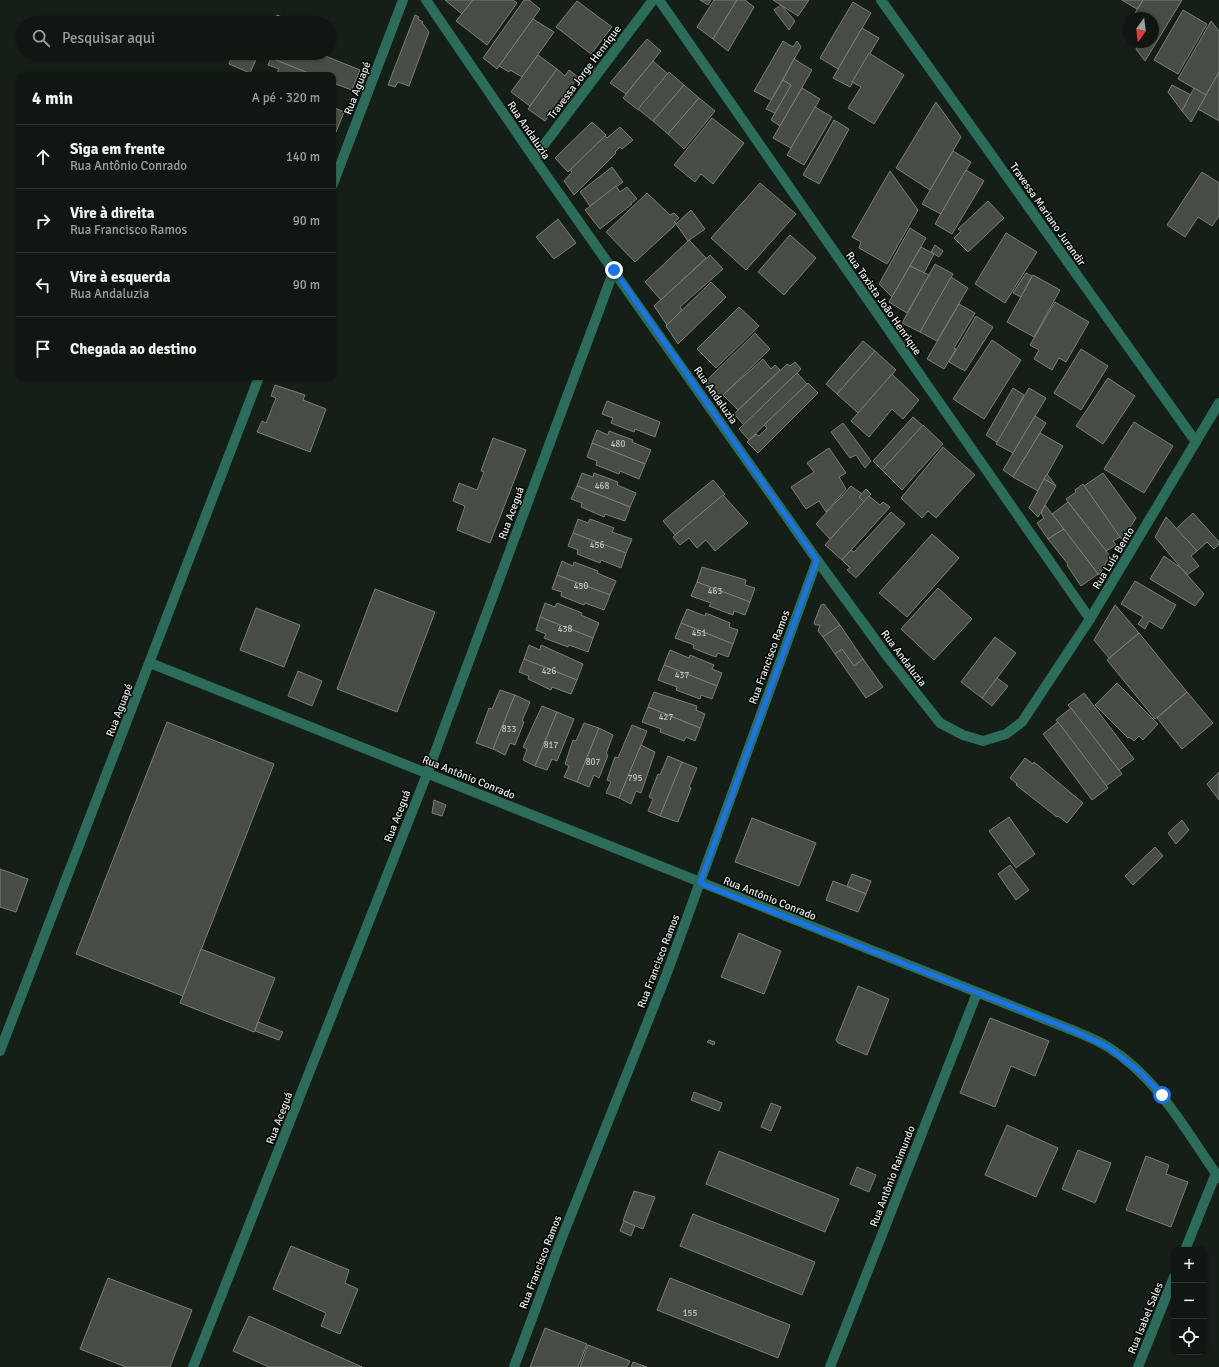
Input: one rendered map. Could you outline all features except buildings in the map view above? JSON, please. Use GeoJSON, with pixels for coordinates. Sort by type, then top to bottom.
{"type":"FeatureCollection","features":[{"type":"Feature","properties":{"kind":"street","name":"Rua Aguapé"},"geometry":{"type":"LineString","coordinates":[[336,176],[403,0]]}},
{"type":"Feature","properties":{"kind":"street","name":"Rua Andaluzia"},"geometry":{"type":"LineString","coordinates":[[426,0],[534,158],[817,560],[887,656],[940,723],[963,736],[983,741],[1006,734],[1022,722]]}},
{"type":"Feature","properties":{"kind":"street","name":"Travessa Jorge Henrique"},"geometry":{"type":"LineString","coordinates":[[534,158],[653,0]]}},
{"type":"Feature","properties":{"kind":"street","name":"Rua Taxista João Henrique"},"geometry":{"type":"LineString","coordinates":[[659,0],[1090,619]]}},
{"type":"Feature","properties":{"kind":"street","name":"Travessa Mariano Jurandir"},"geometry":{"type":"LineString","coordinates":[[881,0],[1196,442]]}},
{"type":"Feature","properties":{"kind":"street","name":"Rua Aceguá"},"geometry":{"type":"LineString","coordinates":[[193,1367],[427,774],[614,270]]}},
{"type":"Feature","properties":{"kind":"street","name":"Rua Aguapé"},"geometry":{"type":"LineString","coordinates":[[0,1051],[258,380]]}},
{"type":"Feature","properties":{"kind":"street","name":"Rua Luís Bento"},"geometry":{"type":"LineString","coordinates":[[1022,722],[1090,619],[1219,403]]}},
{"type":"Feature","properties":{"kind":"street","name":"Rua Francisco Ramos"},"geometry":{"type":"LineString","coordinates":[[514,1367],[700,883],[817,560]]}},
{"type":"Feature","properties":{"kind":"street","name":"Rua Antônio Conrado"},"geometry":{"type":"LineString","coordinates":[[150,664],[1072,1030],[1108,1047],[1140,1072],[1162,1095],[1217,1175]]}},
{"type":"Feature","properties":{"kind":"street","name":"Rua Antônio Raimundo"},"geometry":{"type":"LineString","coordinates":[[830,1367],[977,993]]}},
{"type":"Feature","properties":{"kind":"street"},"geometry":{"type":"LineString","coordinates":[[1186,1247],[1217,1175]]}},
{"type":"Feature","properties":{"kind":"street","name":"Rua Isabel Sales"},"geometry":{"type":"LineString","coordinates":[[1138,1367],[1172,1283]]}},
{"type":"Feature","properties":{"kind":"route"},"geometry":{"type":"LineString","coordinates":[[614,270],[817,560],[700,883],[1072,1030],[1108,1047],[1140,1072],[1162,1095]]}}]}
